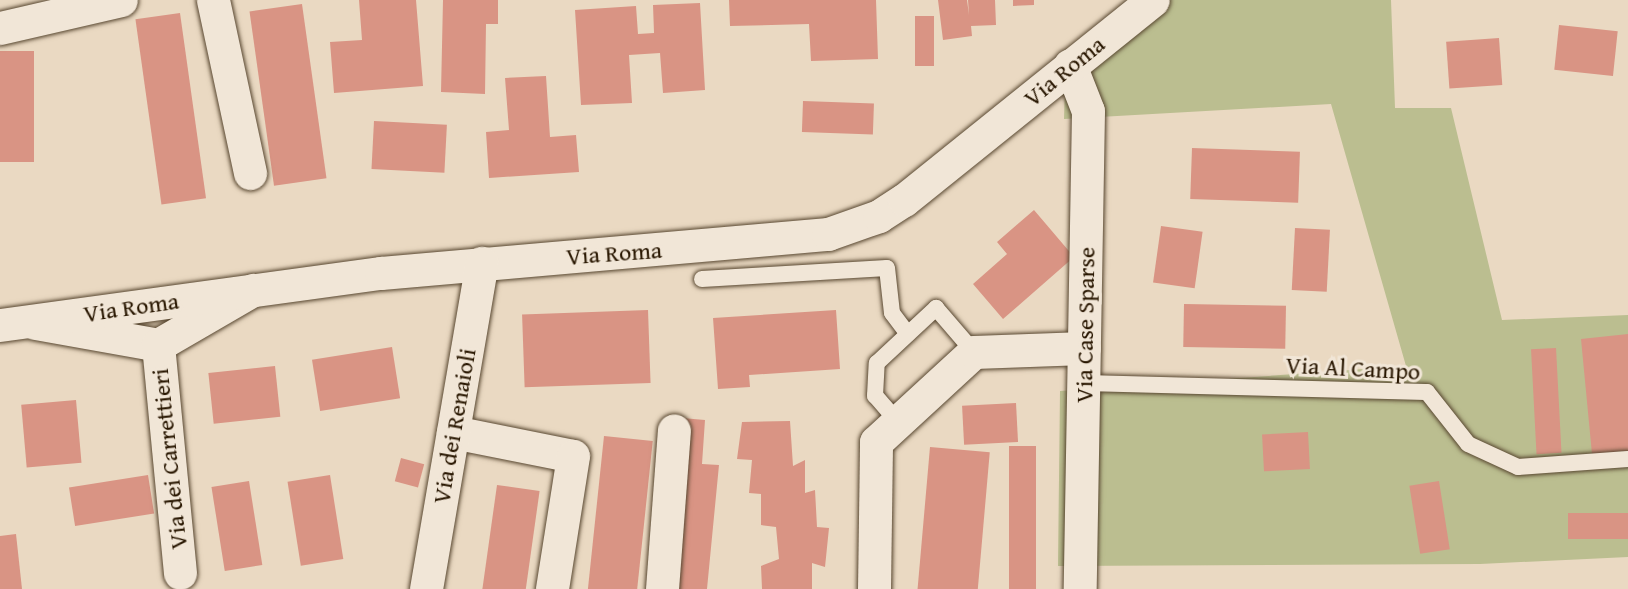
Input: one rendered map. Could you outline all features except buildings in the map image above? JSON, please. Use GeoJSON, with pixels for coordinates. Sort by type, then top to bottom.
{"type":"FeatureCollection","features":[{"type":"Feature","properties":{"kind":"street"},"geometry":{"type":"LineString","coordinates":[[0,28],[121,0]]}},
{"type":"Feature","properties":{"kind":"street"},"geometry":{"type":"LineString","coordinates":[[213,0],[250,173]]}},
{"type":"Feature","properties":{"kind":"street","name":"Via Roma"},"geometry":{"type":"LineString","coordinates":[[12,323],[253,290],[482,263],[794,239],[857,225],[904,200],[1153,0]]}},
{"type":"Feature","properties":{"kind":"street","name":"Via Case Sparse"},"geometry":{"type":"LineString","coordinates":[[1070,65],[1088,111],[1080,589]]}},
{"type":"Feature","properties":{"kind":"street","name":"Via dei Renaioli"},"geometry":{"type":"LineString","coordinates":[[426,589],[482,263]]}},
{"type":"Feature","properties":{"kind":"street","name":"Via dei Carrettieri"},"geometry":{"type":"LineString","coordinates":[[12,323],[158,345],[253,290]]}},
{"type":"Feature","properties":{"kind":"street","name":"Via dei Carrettieri"},"geometry":{"type":"LineString","coordinates":[[158,345],[180,573]]}},
{"type":"Feature","properties":{"kind":"street"},"geometry":{"type":"LineString","coordinates":[[874,589],[876,442],[974,352],[1084,348]]}},
{"type":"Feature","properties":{"kind":"street"},"geometry":{"type":"LineString","coordinates":[[662,589],[674,430]]}},
{"type":"Feature","properties":{"kind":"street"},"geometry":{"type":"LineString","coordinates":[[453,432],[573,456],[552,589]]}},
{"type":"Feature","properties":{"kind":"lane"},"geometry":{"type":"LineString","coordinates":[[702,279],[887,268],[892,313],[908,334]]}},
{"type":"Feature","properties":{"kind":"lane"},"geometry":{"type":"LineString","coordinates":[[898,422],[875,396],[877,363],[936,308],[974,352]]}},
{"type":"Feature","properties":{"kind":"lane","name":"Via Al Campo"},"geometry":{"type":"LineString","coordinates":[[1084,383],[1427,392],[1468,444],[1518,467],[1628,459]]}},
{"type":"Feature","properties":{"kind":"green space"},"geometry":{"type":"Polygon","coordinates":[[[1143,0],[1391,0],[1395,108],[1451,108],[1502,320],[1628,315],[1628,557],[1480,564],[1058,566],[1060,391],[1406,366],[1331,104],[1064,119],[1066,54],[1143,0]]]}}]}
